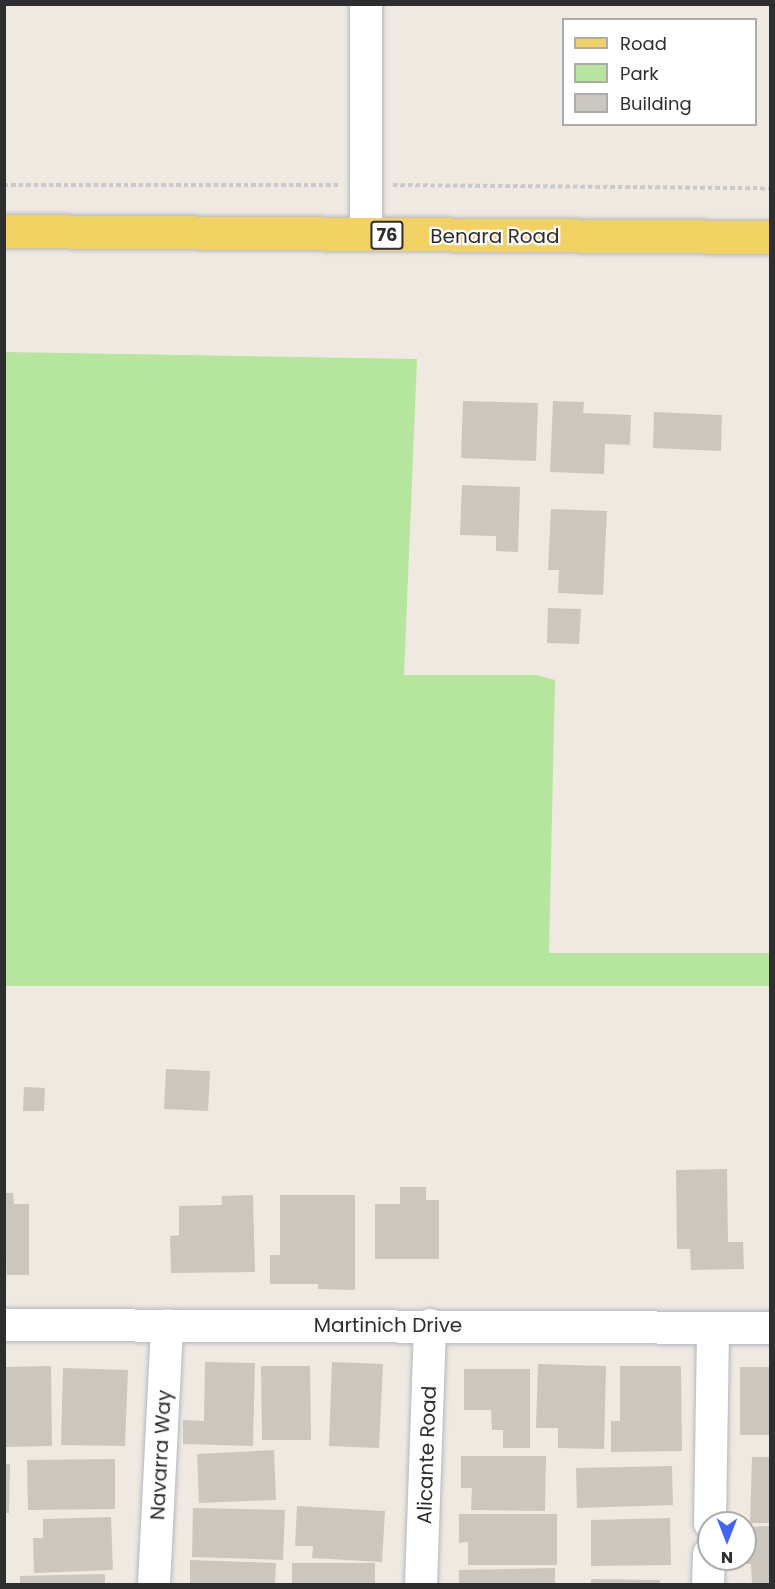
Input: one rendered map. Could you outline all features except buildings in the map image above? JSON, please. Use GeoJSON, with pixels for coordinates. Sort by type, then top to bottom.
{"type":"FeatureCollection","features":[{"type":"Feature","properties":{"kind":"main road","name":"Benara Road"},"geometry":{"type":"LineString","coordinates":[[4,231],[771,237]]}},
{"type":"Feature","properties":{"kind":"street"},"geometry":{"type":"LineString","coordinates":[[366,4],[366,235]]}},
{"type":"Feature","properties":{"kind":"street","name":"Martinich Drive"},"geometry":{"type":"LineString","coordinates":[[4,1325],[771,1328]]}},
{"type":"Feature","properties":{"kind":"street","name":"Navarra Way"},"geometry":{"type":"LineString","coordinates":[[154,1584],[167,1325]]}},
{"type":"Feature","properties":{"kind":"street","name":"Alicante Road"},"geometry":{"type":"LineString","coordinates":[[422,1584],[430,1325]]}},
{"type":"Feature","properties":{"kind":"street"},"geometry":{"type":"LineString","coordinates":[[710,1511],[713,1328]]}},
{"type":"Feature","properties":{"kind":"green space"},"geometry":{"type":"Polygon","coordinates":[[[5,352],[417,359],[404,675],[536,675],[555,680],[549,953],[770,953],[770,986],[5,986],[5,352]]]}}]}
